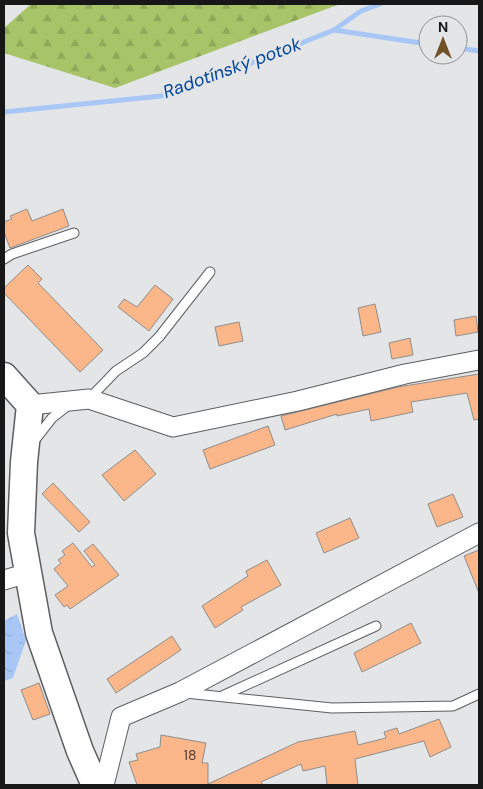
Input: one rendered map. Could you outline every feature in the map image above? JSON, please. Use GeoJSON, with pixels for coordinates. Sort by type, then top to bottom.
{"type":"FeatureCollection","features":[{"type":"Feature","properties":{"kind":"street"},"geometry":{"type":"LineString","coordinates":[[30,405],[84,399],[173,427],[298,401],[405,374],[479,360]]}},
{"type":"Feature","properties":{"kind":"street"},"geometry":{"type":"LineString","coordinates":[[4,376],[30,405],[16,577],[39,633],[80,751],[95,785]]}},
{"type":"Feature","properties":{"kind":"street"},"geometry":{"type":"LineString","coordinates":[[104,785],[121,717],[180,692],[479,533]]}},
{"type":"Feature","properties":{"kind":"lane"},"geometry":{"type":"LineString","coordinates":[[4,259],[12,254],[74,233]]}},
{"type":"Feature","properties":{"kind":"lane"},"geometry":{"type":"LineString","coordinates":[[24,462],[28,451],[40,432],[60,412],[84,399],[116,371],[143,353],[159,337],[210,272]]}},
{"type":"Feature","properties":{"kind":"lane"},"geometry":{"type":"LineString","coordinates":[[222,696],[376,626]]}},
{"type":"Feature","properties":{"kind":"lane"},"geometry":{"type":"LineString","coordinates":[[180,692],[332,708],[453,706],[479,694]]}},
{"type":"Feature","properties":{"kind":"green space"},"geometry":{"type":"Polygon","coordinates":[[[31,4],[340,4],[115,88],[4,53],[4,28],[31,4]]]}},
{"type":"Feature","properties":{"kind":"water"},"geometry":{"type":"Polygon","coordinates":[[[17,614],[26,640],[13,678],[4,681],[4,621],[17,614]]]}},
{"type":"Feature","properties":{"kind":"building"},"geometry":{"type":"Polygon","coordinates":[[[27,209],[32,221],[63,209],[69,226],[10,248],[4,232],[4,222],[12,219],[10,216],[27,209]]]}},
{"type":"Feature","properties":{"kind":"building"},"geometry":{"type":"Polygon","coordinates":[[[28,265],[42,279],[38,283],[103,350],[80,372],[4,293],[4,288],[28,265]]]}},
{"type":"Feature","properties":{"kind":"building"},"geometry":{"type":"Polygon","coordinates":[[[155,285],[173,299],[149,331],[118,307],[124,299],[137,307],[155,285]]]}},
{"type":"Feature","properties":{"kind":"building"},"geometry":{"type":"Polygon","coordinates":[[[375,304],[381,332],[363,336],[358,308],[375,304]]]}},
{"type":"Feature","properties":{"kind":"building"},"geometry":{"type":"Polygon","coordinates":[[[476,316],[478,332],[456,336],[454,320],[476,316]]]}},
{"type":"Feature","properties":{"kind":"building"},"geometry":{"type":"Polygon","coordinates":[[[239,322],[243,341],[219,346],[215,327],[239,322]]]}},
{"type":"Feature","properties":{"kind":"building"},"geometry":{"type":"Polygon","coordinates":[[[410,338],[413,355],[392,359],[389,343],[410,338]]]}},
{"type":"Feature","properties":{"kind":"building"},"geometry":{"type":"Polygon","coordinates":[[[479,374],[479,419],[474,420],[467,393],[411,402],[413,412],[371,421],[369,409],[337,416],[337,414],[285,430],[281,416],[398,387],[479,374]]]}},
{"type":"Feature","properties":{"kind":"building"},"geometry":{"type":"Polygon","coordinates":[[[268,426],[275,445],[210,469],[203,450],[268,426]]]}},
{"type":"Feature","properties":{"kind":"building"},"geometry":{"type":"Polygon","coordinates":[[[135,450],[156,474],[124,501],[102,475],[135,450]]]}},
{"type":"Feature","properties":{"kind":"building"},"geometry":{"type":"Polygon","coordinates":[[[53,483],[90,522],[79,532],[42,494],[53,483]]]}},
{"type":"Feature","properties":{"kind":"building"},"geometry":{"type":"Polygon","coordinates":[[[453,494],[463,517],[437,527],[428,504],[453,494]]]}},
{"type":"Feature","properties":{"kind":"building"},"geometry":{"type":"Polygon","coordinates":[[[350,518],[359,538],[324,553],[316,533],[350,518]]]}},
{"type":"Feature","properties":{"kind":"building"},"geometry":{"type":"Polygon","coordinates":[[[73,543],[92,567],[95,565],[84,551],[93,544],[119,575],[70,609],[67,605],[64,607],[55,595],[68,586],[54,569],[61,563],[58,560],[65,555],[62,551],[73,543]]]}},
{"type":"Feature","properties":{"kind":"building"},"geometry":{"type":"Polygon","coordinates":[[[479,550],[479,593],[464,556],[479,550]]]}},
{"type":"Feature","properties":{"kind":"building"},"geometry":{"type":"Polygon","coordinates":[[[267,560],[281,585],[241,607],[243,610],[215,628],[202,606],[248,576],[246,571],[267,560]]]}},
{"type":"Feature","properties":{"kind":"building"},"geometry":{"type":"Polygon","coordinates":[[[411,623],[421,643],[362,672],[354,653],[411,623]]]}},
{"type":"Feature","properties":{"kind":"building"},"geometry":{"type":"Polygon","coordinates":[[[172,636],[181,650],[116,693],[107,679],[172,636]]]}},
{"type":"Feature","properties":{"kind":"building"},"geometry":{"type":"Polygon","coordinates":[[[39,683],[50,714],[33,720],[21,690],[39,683]]]}},
{"type":"Feature","properties":{"kind":"building"},"geometry":{"type":"Polygon","coordinates":[[[439,719],[451,747],[430,757],[424,741],[355,759],[358,785],[327,785],[325,766],[303,771],[301,764],[261,782],[263,785],[137,785],[129,762],[138,760],[136,754],[160,747],[161,735],[206,743],[202,763],[208,763],[208,784],[298,742],[355,731],[358,745],[386,738],[384,732],[397,728],[399,734],[439,719]]]}},
{"type":"Feature","properties":{"kind":"waterway"},"geometry":{"type":"LineString","coordinates":[[334,30],[361,11],[380,4]]}},
{"type":"Feature","properties":{"kind":"waterway","name":"Radotínský potok"},"geometry":{"type":"LineString","coordinates":[[4,112],[171,95],[334,30],[418,43]]}},
{"type":"Feature","properties":{"kind":"waterway","name":"Radotínský potok"},"geometry":{"type":"LineString","coordinates":[[468,49],[479,51]]}}]}
